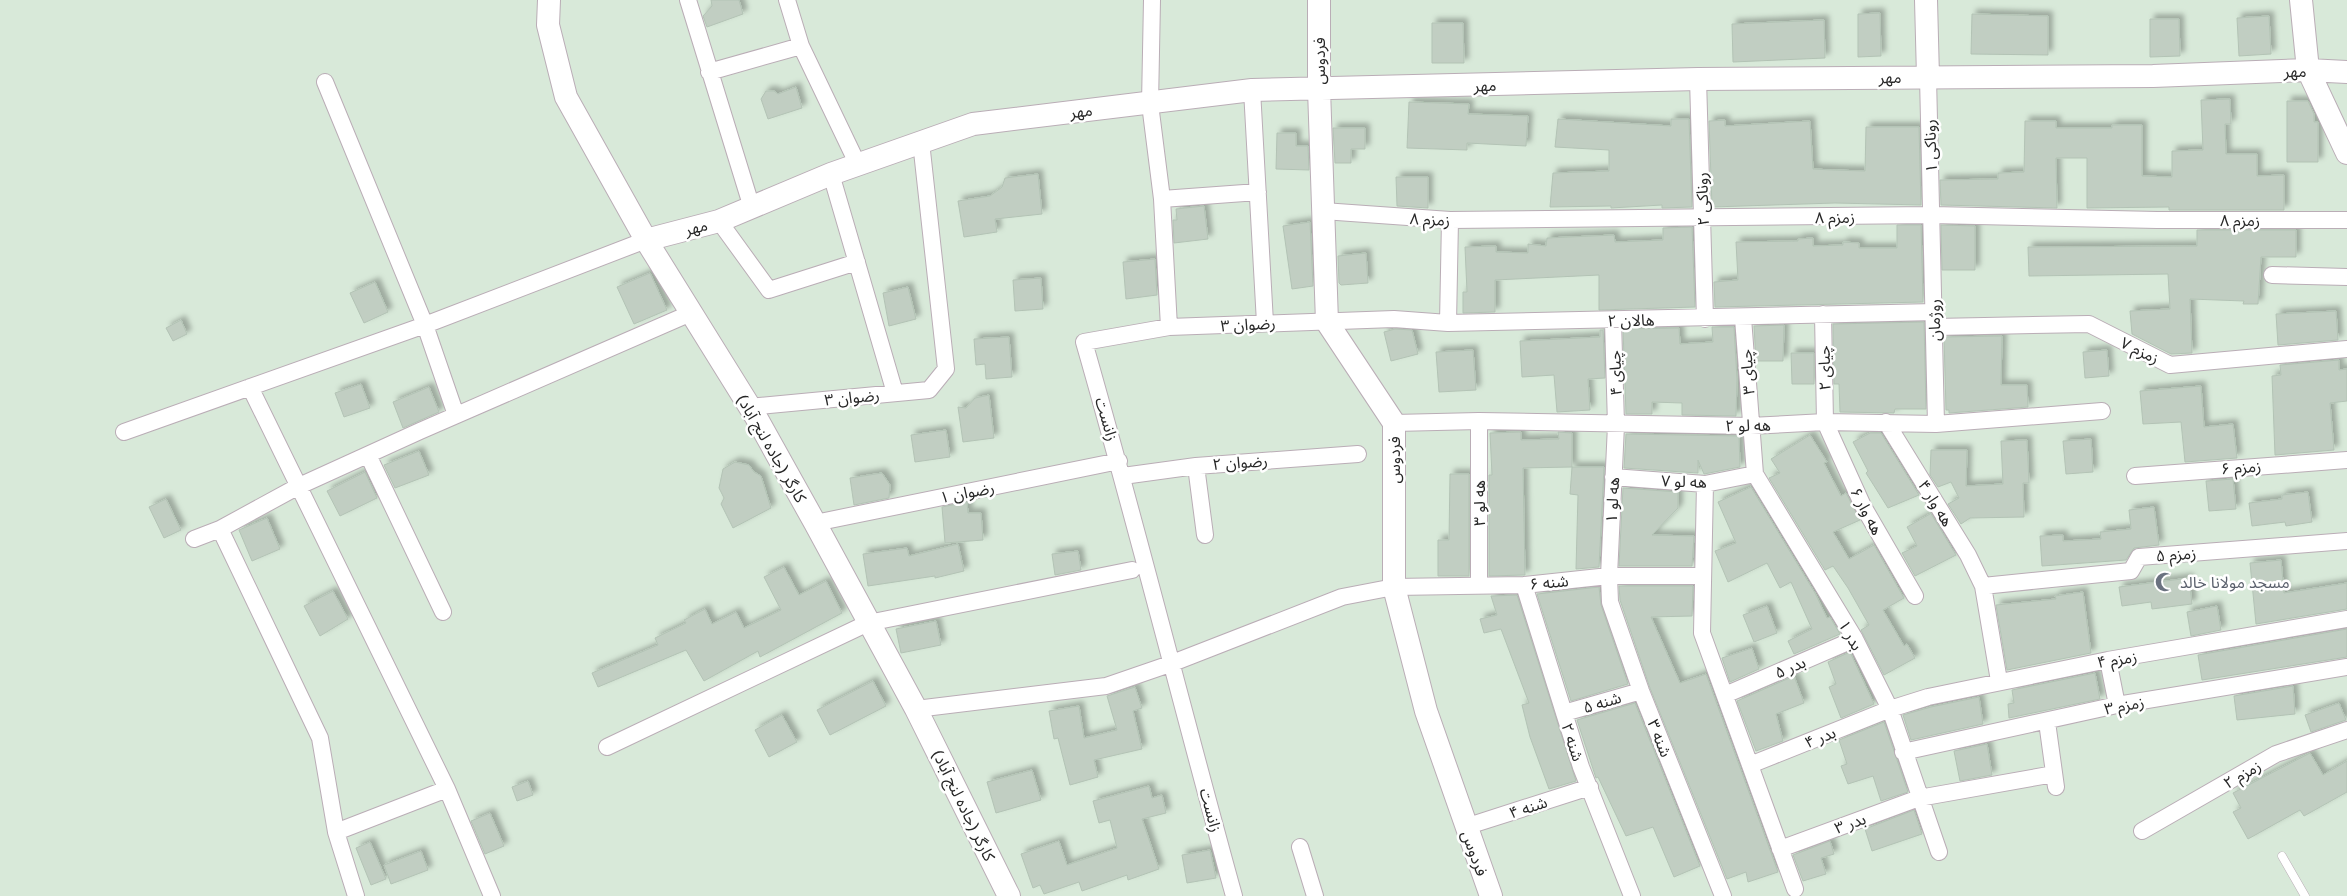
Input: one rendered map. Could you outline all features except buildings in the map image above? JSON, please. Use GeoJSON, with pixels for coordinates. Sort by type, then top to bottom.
{"type":"FeatureCollection","features":[{"type":"Feature","properties":{"kind":"street","name":"کارگر (جاده لنج آباد)"},"geometry":{"type":"LineString","coordinates":[[549,0],[548,26],[566,97],[646,240],[749,407],[815,523],[916,709],[1009,896]]}},
{"type":"Feature","properties":{"kind":"street"},"geometry":{"type":"LineString","coordinates":[[688,0],[752,208]]}},
{"type":"Feature","properties":{"kind":"street"},"geometry":{"type":"LineString","coordinates":[[787,0],[801,46],[858,165]]}},
{"type":"Feature","properties":{"kind":"street"},"geometry":{"type":"LineString","coordinates":[[1152,0],[1150,104],[1162,199],[1169,327]]}},
{"type":"Feature","properties":{"kind":"street","name":"فردوس"},"geometry":{"type":"LineString","coordinates":[[1319,0],[1319,89],[1327,322],[1394,423],[1394,586],[1426,711],[1465,827],[1491,896]]}},
{"type":"Feature","properties":{"kind":"street"},"geometry":{"type":"LineString","coordinates":[[1926,0],[1928,77]]}},
{"type":"Feature","properties":{"kind":"street"},"geometry":{"type":"LineString","coordinates":[[2301,0],[2308,70],[2347,154]]}},
{"type":"Feature","properties":{"kind":"street"},"geometry":{"type":"LineString","coordinates":[[709,72],[801,46]]}},
{"type":"Feature","properties":{"kind":"street","name":"مهر"},"geometry":{"type":"LineString","coordinates":[[646,240],[719,221],[831,174],[973,124],[1150,104],[1252,90],[1698,79],[2153,76],[2308,70],[2347,72]]}},
{"type":"Feature","properties":{"kind":"street","name":"روناکی ۱"},"geometry":{"type":"LineString","coordinates":[[1928,77],[1932,215]]}},
{"type":"Feature","properties":{"kind":"street","name":"روناکی ۲"},"geometry":{"type":"LineString","coordinates":[[1698,79],[1705,319]]}},
{"type":"Feature","properties":{"kind":"street"},"geometry":{"type":"LineString","coordinates":[[325,82],[425,325],[456,415]]}},
{"type":"Feature","properties":{"kind":"street"},"geometry":{"type":"LineString","coordinates":[[1252,90],[1265,323]]}},
{"type":"Feature","properties":{"kind":"street","name":"رضوان ۳"},"geometry":{"type":"LineString","coordinates":[[749,407],[929,390],[946,369],[921,142]]}},
{"type":"Feature","properties":{"kind":"street"},"geometry":{"type":"LineString","coordinates":[[831,174],[895,393]]}},
{"type":"Feature","properties":{"kind":"street"},"geometry":{"type":"LineString","coordinates":[[1162,199],[1258,192]]}},
{"type":"Feature","properties":{"kind":"street","name":"زمزم ۸"},"geometry":{"type":"LineString","coordinates":[[1323,211],[1450,220],[1703,219],[1932,215],[2157,220],[2347,220]]}},
{"type":"Feature","properties":{"kind":"street","name":"روژمان"},"geometry":{"type":"LineString","coordinates":[[1932,215],[1936,424]]}},
{"type":"Feature","properties":{"kind":"street"},"geometry":{"type":"LineString","coordinates":[[1448,323],[1450,220]]}},
{"type":"Feature","properties":{"kind":"street"},"geometry":{"type":"LineString","coordinates":[[719,221],[769,290],[857,262]]}},
{"type":"Feature","properties":{"kind":"street"},"geometry":{"type":"LineString","coordinates":[[124,432],[425,325],[646,240]]}},
{"type":"Feature","properties":{"kind":"street"},"geometry":{"type":"LineString","coordinates":[[2272,275],[2347,277]]}},
{"type":"Feature","properties":{"kind":"street"},"geometry":{"type":"LineString","coordinates":[[194,539],[220,529],[297,487],[368,454],[691,313]]}},
{"type":"Feature","properties":{"kind":"street","name":"هالان ۲"},"geometry":{"type":"LineString","coordinates":[[1327,322],[1394,319],[1448,323],[1705,319],[1823,314],[1934,319]]}},
{"type":"Feature","properties":{"kind":"street","name":"چیای ۲"},"geometry":{"type":"LineString","coordinates":[[1823,314],[1825,422]]}},
{"type":"Feature","properties":{"kind":"street","name":"چیای ۳"},"geometry":{"type":"LineString","coordinates":[[1743,318],[1750,426]]}},
{"type":"Feature","properties":{"kind":"street","name":"زمزم ۷"},"geometry":{"type":"LineString","coordinates":[[1934,319],[2089,324],[2170,365],[2347,349]]}},
{"type":"Feature","properties":{"kind":"street","name":"چیای ۴"},"geometry":{"type":"LineString","coordinates":[[1613,320],[1616,425]]}},
{"type":"Feature","properties":{"kind":"street","name":"رضوان ۳"},"geometry":{"type":"LineString","coordinates":[[1169,327],[1327,322]]}},
{"type":"Feature","properties":{"kind":"street","name":"زانست"},"geometry":{"type":"LineString","coordinates":[[1169,327],[1084,342],[1121,468],[1170,664],[1234,896]]}},
{"type":"Feature","properties":{"kind":"street"},"geometry":{"type":"LineString","coordinates":[[250,387],[297,487],[446,789],[492,896]]}},
{"type":"Feature","properties":{"kind":"street","name":"هه لو ۲"},"geometry":{"type":"LineString","coordinates":[[1394,423],[1479,421],[1750,426],[1825,422],[1936,424],[2102,411]]}},
{"type":"Feature","properties":{"kind":"street","name":"هه لو ۳"},"geometry":{"type":"LineString","coordinates":[[1479,421],[1479,585]]}},
{"type":"Feature","properties":{"kind":"street","name":"هه وار ۶"},"geometry":{"type":"LineString","coordinates":[[1825,422],[1863,506],[1915,596]]}},
{"type":"Feature","properties":{"kind":"street","name":"هه وار ۴"},"geometry":{"type":"LineString","coordinates":[[1886,422],[1968,555],[1983,586],[2000,681]]}},
{"type":"Feature","properties":{"kind":"street","name":"هه لو ۱"},"geometry":{"type":"LineString","coordinates":[[1609,576],[1616,425]]}},
{"type":"Feature","properties":{"kind":"street","name":"بدر ۱"},"geometry":{"type":"LineString","coordinates":[[1750,426],[1755,474],[1855,640],[1890,709],[1903,752],[1939,852]]}},
{"type":"Feature","properties":{"kind":"street"},"geometry":{"type":"LineString","coordinates":[[368,454],[443,612]]}},
{"type":"Feature","properties":{"kind":"street","name":"رضوان ۲"},"geometry":{"type":"LineString","coordinates":[[1121,468],[1196,466],[1358,454]]}},
{"type":"Feature","properties":{"kind":"street","name":"زمزم ۶"},"geometry":{"type":"LineString","coordinates":[[2135,476],[2347,460]]}},
{"type":"Feature","properties":{"kind":"street"},"geometry":{"type":"LineString","coordinates":[[1196,466],[1205,536]]}},
{"type":"Feature","properties":{"kind":"street","name":"رضوان ۱"},"geometry":{"type":"LineString","coordinates":[[815,523],[1121,468]]}},
{"type":"Feature","properties":{"kind":"street","name":"هه لو ۷"},"geometry":{"type":"LineString","coordinates":[[1613,477],[1705,484],[1755,474]]}},
{"type":"Feature","properties":{"kind":"street"},"geometry":{"type":"LineString","coordinates":[[1705,484],[1702,633],[1795,889]]}},
{"type":"Feature","properties":{"kind":"street"},"geometry":{"type":"LineString","coordinates":[[220,529],[320,738],[336,832],[356,896]]}},
{"type":"Feature","properties":{"kind":"street","name":"زمزم ۵"},"geometry":{"type":"LineString","coordinates":[[1983,586],[2131,572],[2139,557],[2347,541]]}},
{"type":"Feature","properties":{"kind":"street"},"geometry":{"type":"LineString","coordinates":[[607,747],[868,623],[1132,570]]}},
{"type":"Feature","properties":{"kind":"street","name":"شنه ۶"},"geometry":{"type":"LineString","coordinates":[[1394,586],[1524,584],[1609,576],[1703,576]]}},
{"type":"Feature","properties":{"kind":"street","name":"شنه ۳"},"geometry":{"type":"LineString","coordinates":[[1609,576],[1610,602],[1641,691],[1723,896]]}},
{"type":"Feature","properties":{"kind":"street","name":"شنه ۲"},"geometry":{"type":"LineString","coordinates":[[1524,584],[1564,713],[1632,896]]}},
{"type":"Feature","properties":{"kind":"street"},"geometry":{"type":"LineString","coordinates":[[916,709],[1106,686],[1170,664],[1342,597],[1394,586]]}},
{"type":"Feature","properties":{"kind":"street","name":"زمزم ۴"},"geometry":{"type":"LineString","coordinates":[[1890,709],[1928,697],[2000,681],[2108,660],[2347,619]]}},
{"type":"Feature","properties":{"kind":"street","name":"بدر ۵"},"geometry":{"type":"LineString","coordinates":[[1725,695],[1855,640]]}},
{"type":"Feature","properties":{"kind":"street"},"geometry":{"type":"LineString","coordinates":[[2108,660],[2117,705]]}},
{"type":"Feature","properties":{"kind":"street","name":"زمزم ۳"},"geometry":{"type":"LineString","coordinates":[[1903,752],[2047,722],[2117,705],[2347,667]]}},
{"type":"Feature","properties":{"kind":"street","name":"شنه ۵"},"geometry":{"type":"LineString","coordinates":[[1564,713],[1641,691]]}},
{"type":"Feature","properties":{"kind":"street","name":"بدر ۴"},"geometry":{"type":"LineString","coordinates":[[1750,765],[1890,709]]}},
{"type":"Feature","properties":{"kind":"street","name":"بدر ۳"},"geometry":{"type":"LineString","coordinates":[[1780,848],[1919,798],[2055,780],[2047,722]]}},
{"type":"Feature","properties":{"kind":"street","name":"زمزم ۲"},"geometry":{"type":"LineString","coordinates":[[2142,832],[2276,754],[2347,730]]}},
{"type":"Feature","properties":{"kind":"street","name":"شنه ۴"},"geometry":{"type":"LineString","coordinates":[[1465,827],[1590,787]]}},
{"type":"Feature","properties":{"kind":"street"},"geometry":{"type":"LineString","coordinates":[[336,832],[446,789]]}},
{"type":"Feature","properties":{"kind":"street"},"geometry":{"type":"LineString","coordinates":[[1300,847],[1315,896]]}},
{"type":"Feature","properties":{"kind":"lane"},"geometry":{"type":"LineString","coordinates":[[2282,856],[2304,896]]}},
{"type":"Feature","properties":{"kind":"place","name":"مسجد مولانا خالد"},"geometry":{"type":"Point","coordinates":[2165,582]}}]}
